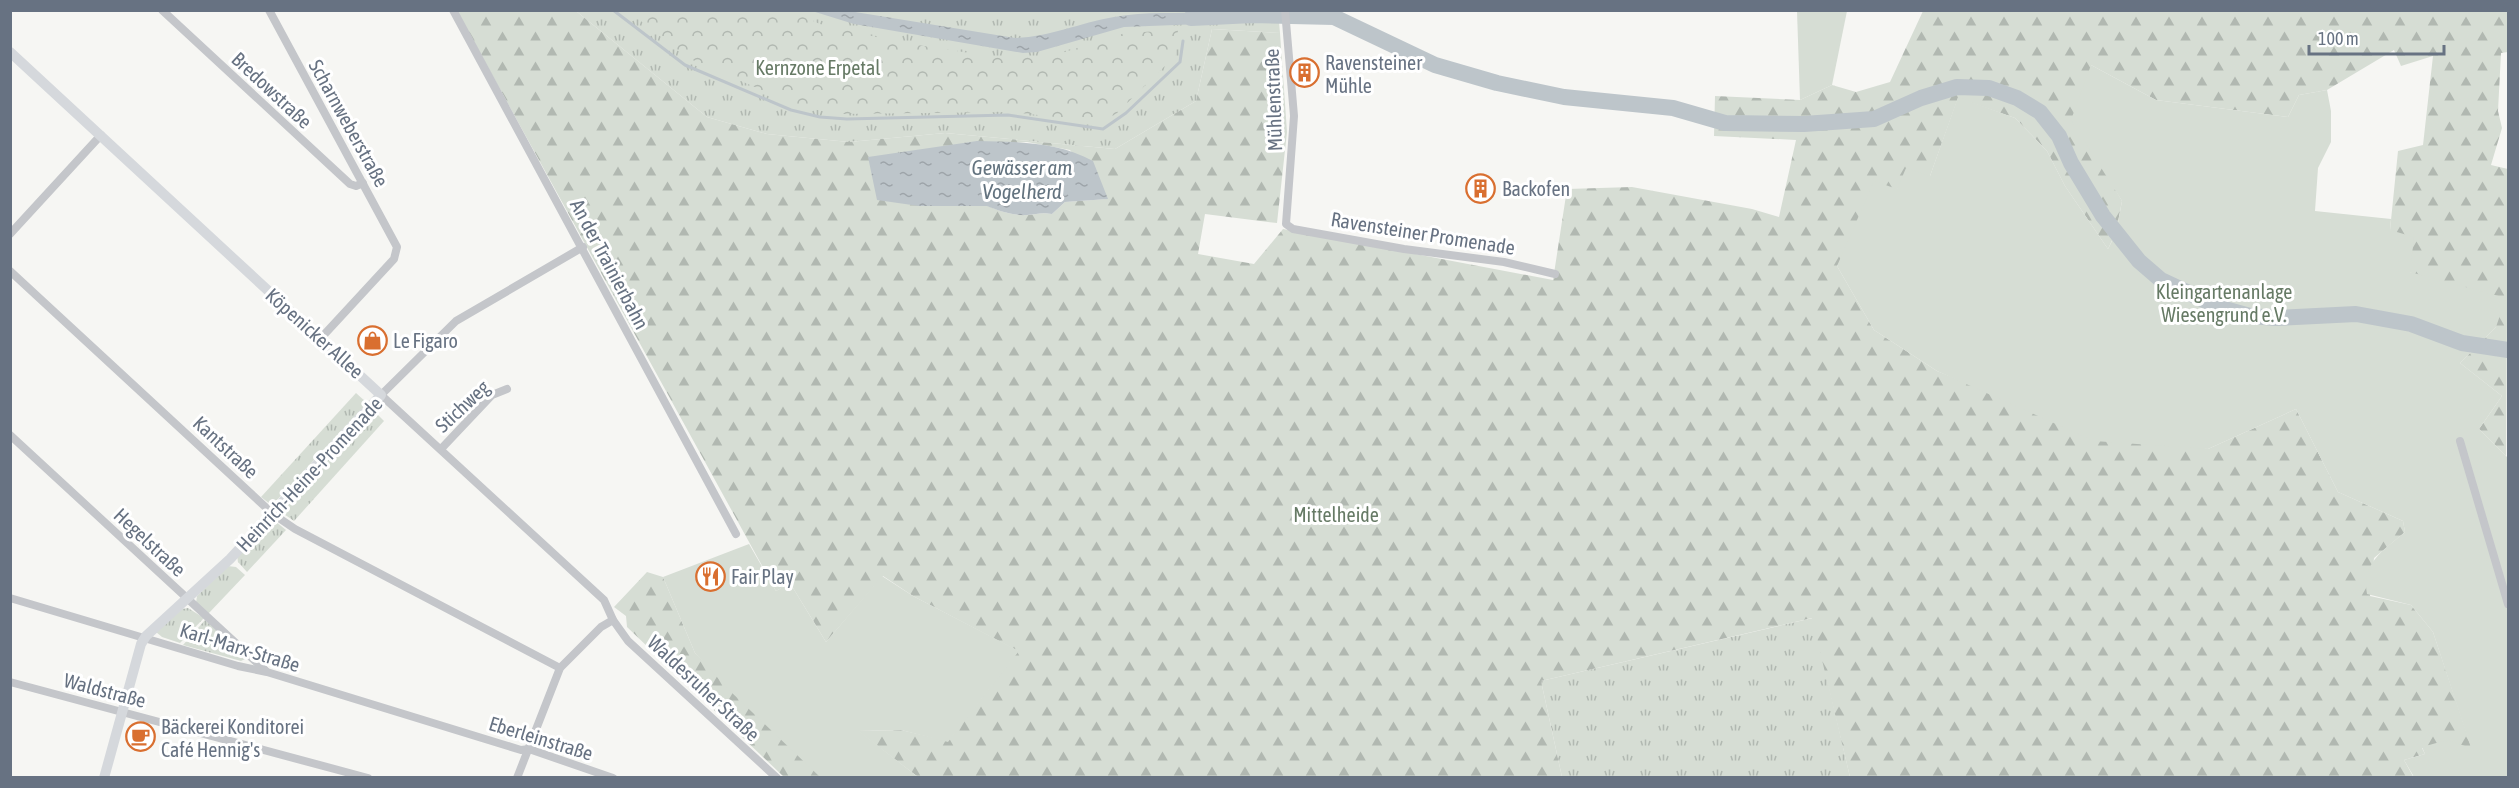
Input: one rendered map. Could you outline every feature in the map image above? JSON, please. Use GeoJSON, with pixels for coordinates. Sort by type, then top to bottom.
{"type":"FeatureCollection","features":[{"type":"Feature","properties":{"kind":"street","name":"Bredowstraße"},"geometry":{"type":"LineString","coordinates":[[162,10],[350,184],[357,186],[363,183]]}},
{"type":"Feature","properties":{"kind":"street","name":"Scharnweberstraße"},"geometry":{"type":"LineString","coordinates":[[269,10],[394,240],[397,252],[394,259],[321,338]]}},
{"type":"Feature","properties":{"kind":"street","name":"An der Trainierbahn"},"geometry":{"type":"LineString","coordinates":[[453,10],[736,534]]}},
{"type":"Feature","properties":{"kind":"street","name":"Mühlenstraße"},"geometry":{"type":"LineString","coordinates":[[1285,10],[1294,117],[1286,224]]}},
{"type":"Feature","properties":{"kind":"street","name":"Köpenicker Allee"},"geometry":{"type":"LineString","coordinates":[[10,52],[604,600],[613,620]]}},
{"type":"Feature","properties":{"kind":"street"},"geometry":{"type":"LineString","coordinates":[[10,234],[101,135]]}},
{"type":"Feature","properties":{"kind":"street","name":"Ravensteiner Promenade"},"geometry":{"type":"LineString","coordinates":[[1286,224],[1293,229],[1404,249],[1504,262],[1555,274]]}},
{"type":"Feature","properties":{"kind":"street","name":"Heinrich-Heine-Promenade"},"geometry":{"type":"LineString","coordinates":[[104,777],[141,644],[146,636],[273,514],[381,395],[456,321],[583,247]]}},
{"type":"Feature","properties":{"kind":"street","name":"Kantstraße"},"geometry":{"type":"LineString","coordinates":[[10,271],[273,514],[295,530],[561,668]]}},
{"type":"Feature","properties":{"kind":"street","name":"Stichweg"},"geometry":{"type":"LineString","coordinates":[[441,449],[492,395],[507,389]]}},
{"type":"Feature","properties":{"kind":"street","name":"Hegelstraße"},"geometry":{"type":"LineString","coordinates":[[10,435],[267,672]]}},
{"type":"Feature","properties":{"kind":"street"},"geometry":{"type":"LineString","coordinates":[[2460,441],[2508,604]]}},
{"type":"Feature","properties":{"kind":"street","name":"Karl-Marx-Straße"},"geometry":{"type":"LineString","coordinates":[[10,598],[146,636],[238,666],[267,672],[459,731]]}},
{"type":"Feature","properties":{"kind":"street"},"geometry":{"type":"LineString","coordinates":[[517,777],[561,668],[601,627],[613,620]]}},
{"type":"Feature","properties":{"kind":"street","name":"Waldesruher Straße"},"geometry":{"type":"LineString","coordinates":[[613,620],[628,641],[777,777]]}},
{"type":"Feature","properties":{"kind":"street","name":"Waldstraße"},"geometry":{"type":"LineString","coordinates":[[10,682],[368,777]]}},
{"type":"Feature","properties":{"kind":"street","name":"Eberleinstraße"},"geometry":{"type":"LineString","coordinates":[[459,731],[521,750],[528,749],[613,777]]}},
{"type":"Feature","properties":{"kind":"street"},"geometry":{"type":"LineString","coordinates":[[328,777],[331,767]]}},
{"type":"Feature","properties":{"kind":"green space"},"geometry":{"type":"Polygon","coordinates":[[[1278,10],[1280,33],[1212,29],[1196,101],[1115,149],[945,133],[849,142],[767,134],[707,117],[576,11],[1278,10]]]}},
{"type":"Feature","properties":{"kind":"green space","name":"Mittelheide"},"geometry":{"type":"Polygon","coordinates":[[[457,11],[576,11],[707,117],[767,134],[849,142],[945,133],[1115,149],[1196,101],[1212,29],[1280,33],[1287,132],[1277,223],[1205,214],[1198,254],[1254,264],[1283,229],[1553,280],[1567,189],[1632,187],[1752,209],[1779,217],[1796,140],[1714,136],[1715,96],[1800,100],[1832,85],[1856,92],[1890,82],[1923,11],[2508,11],[2508,52],[2501,53],[2498,111],[2502,128],[2491,165],[2508,169],[2506,456],[2479,429],[2502,396],[2460,363],[2496,327],[2410,272],[2390,230],[2398,151],[2423,145],[2433,56],[2401,66],[2394,50],[2327,90],[2299,95],[2288,117],[2156,100],[2091,65],[2099,161],[2122,201],[2116,232],[2108,249],[2065,186],[2047,151],[2015,118],[1958,98],[1930,176],[1897,189],[1837,266],[1874,330],[1937,371],[1969,384],[2208,449],[2296,409],[2338,492],[2403,521],[2405,532],[2374,558],[2370,596],[2411,605],[2433,632],[2472,749],[2422,748],[2425,754],[2404,760],[2414,778],[1850,777],[1812,618],[1541,681],[1562,777],[918,777],[858,731],[901,730],[948,741],[1018,651],[913,596],[883,576],[826,642],[790,583],[776,591],[457,11]],[[1027,142],[1013,143],[988,206],[1017,215],[1052,214],[1065,202],[1107,199],[1070,150],[1027,142]]]}},
{"type":"Feature","properties":{"kind":"green space","name":"Kernzone Erpetal"},"geometry":{"type":"Polygon","coordinates":[[[628,11],[790,11],[820,24],[898,42],[1002,58],[1052,56],[1125,33],[1178,30],[1175,56],[1116,114],[1100,122],[1011,112],[839,114],[801,107],[688,58],[628,11]]]}},
{"type":"Feature","properties":{"kind":"green space"},"geometry":{"type":"Polygon","coordinates":[[[1797,11],[1847,11],[1832,85],[1800,100],[1797,11]]]}},
{"type":"Feature","properties":{"kind":"green space","name":"Kleingartenanlage Wiesengrund e.V."},"geometry":{"type":"Polygon","coordinates":[[[2091,65],[2156,100],[2288,117],[2299,95],[2327,90],[2331,111],[2331,142],[2318,168],[2315,211],[2391,219],[2390,230],[2414,237],[2410,272],[2506,298],[2496,327],[2460,363],[2502,396],[2479,429],[2508,458],[2508,777],[2414,777],[2404,760],[2425,754],[2422,747],[2447,740],[2471,748],[2433,632],[2411,605],[2367,594],[2367,574],[2382,551],[2405,532],[2403,521],[2338,492],[2296,409],[2208,449],[2094,441],[1937,371],[1874,330],[1837,266],[1874,181],[1897,189],[1906,168],[1930,176],[1958,97],[2015,118],[2047,151],[2065,186],[2108,249],[2116,233],[2122,201],[2071,120],[2091,65]]]}},
{"type":"Feature","properties":{"kind":"green space"},"geometry":{"type":"Polygon","coordinates":[[[356,393],[367,403],[276,501],[270,504],[261,497],[356,393]]]}},
{"type":"Feature","properties":{"kind":"green space"},"geometry":{"type":"Polygon","coordinates":[[[373,410],[384,421],[294,521],[281,512],[373,410]]]}},
{"type":"Feature","properties":{"kind":"green space"},"geometry":{"type":"Polygon","coordinates":[[[275,521],[286,530],[247,572],[238,562],[237,555],[270,522],[275,521]]]}},
{"type":"Feature","properties":{"kind":"green space"},"geometry":{"type":"Polygon","coordinates":[[[749,544],[776,591],[790,583],[826,642],[882,576],[913,596],[1019,651],[948,742],[901,730],[859,731],[918,777],[820,777],[730,691],[695,653],[663,577],[749,544]]]}},
{"type":"Feature","properties":{"kind":"green space"},"geometry":{"type":"Polygon","coordinates":[[[228,566],[236,567],[245,575],[208,614],[196,603],[197,596],[228,566]]]}},
{"type":"Feature","properties":{"kind":"green space"},"geometry":{"type":"Polygon","coordinates":[[[647,572],[663,577],[695,653],[822,777],[784,777],[627,627],[626,616],[614,607],[647,572]]]}},
{"type":"Feature","properties":{"kind":"green space"},"geometry":{"type":"Polygon","coordinates":[[[188,608],[204,618],[180,643],[162,637],[156,632],[182,609],[188,608]]]}},
{"type":"Feature","properties":{"kind":"green space"},"geometry":{"type":"Polygon","coordinates":[[[1813,618],[1850,777],[1562,777],[1541,681],[1813,618]]]}},
{"type":"Feature","properties":{"kind":"green space"},"geometry":{"type":"Polygon","coordinates":[[[205,620],[246,656],[245,659],[241,661],[183,645],[205,620]]]}},
{"type":"Feature","properties":{"kind":"water"},"geometry":{"type":"Polygon","coordinates":[[[812,11],[849,11],[1015,38],[1040,35],[1126,15],[1211,12],[1211,20],[1201,24],[1124,27],[1037,52],[1023,53],[854,24],[812,11]]]}},
{"type":"Feature","properties":{"kind":"water","name":"Gewässer am Vogelherd"},"geometry":{"type":"Polygon","coordinates":[[[977,141],[1037,144],[1079,154],[1093,161],[1108,199],[1065,202],[1052,214],[1022,215],[987,206],[919,206],[877,200],[868,157],[977,141]]]}},
{"type":"Feature","properties":{"kind":"waterway"},"geometry":{"type":"LineString","coordinates":[[613,10],[685,65],[791,110],[820,117],[847,119],[1008,115],[1103,129],[1126,113],[1180,62],[1183,41]]}},
{"type":"Feature","properties":{"kind":"waterway"},"geometry":{"type":"LineString","coordinates":[[1191,18],[1253,15],[1334,17],[1435,65],[1497,83],[1564,97],[1673,108],[1725,123],[1804,124],[1874,119],[1921,98],[1957,87],[1989,88],[2017,98],[2040,112],[2059,136],[2071,163],[2103,216],[2139,261],[2161,280],[2221,308],[2250,316],[2276,318],[2356,314],[2411,324],[2462,343],[2508,350]]}},
{"type":"Feature","properties":{"kind":"place","name":"Ravensteiner Mühle"},"geometry":{"type":"Point","coordinates":[1304,73]}},
{"type":"Feature","properties":{"kind":"place","name":"Backofen"},"geometry":{"type":"Point","coordinates":[1481,188]}},
{"type":"Feature","properties":{"kind":"place","name":"Le Figaro"},"geometry":{"type":"Point","coordinates":[372,340]}},
{"type":"Feature","properties":{"kind":"place","name":"Fair Play"},"geometry":{"type":"Point","coordinates":[710,576]}},
{"type":"Feature","properties":{"kind":"place","name":"Bäckerei Konditorei Café Hennig's"},"geometry":{"type":"Point","coordinates":[140,737]}}]}
